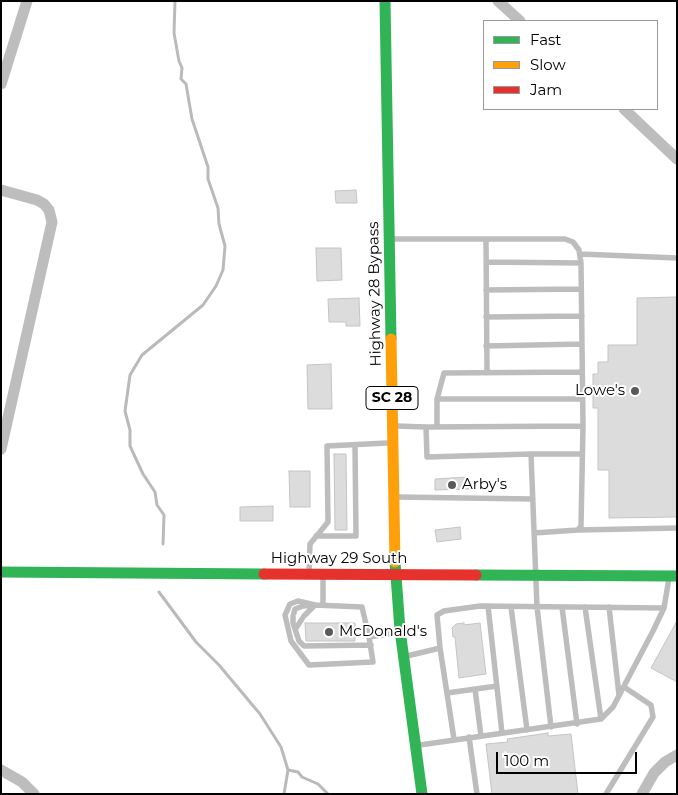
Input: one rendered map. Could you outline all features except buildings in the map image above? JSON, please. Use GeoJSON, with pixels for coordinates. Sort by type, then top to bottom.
{"type":"FeatureCollection","features":[{"type":"Feature","properties":{"kind":"main road","name":"Highway 28 Bypass"},"geometry":{"type":"LineString","coordinates":[[385,1],[395,574],[400,632],[422,794]]}},
{"type":"Feature","properties":{"kind":"main road","name":"Highway 29 South"},"geometry":{"type":"LineString","coordinates":[[1,572],[673,576]]}},
{"type":"Feature","properties":{"kind":"street"},"geometry":{"type":"LineString","coordinates":[[1,84],[27,1]]}},
{"type":"Feature","properties":{"kind":"street"},"geometry":{"type":"LineString","coordinates":[[498,1],[519,20]]}},
{"type":"Feature","properties":{"kind":"street"},"geometry":{"type":"LineString","coordinates":[[625,110],[677,158]]}},
{"type":"Feature","properties":{"kind":"street"},"geometry":{"type":"LineString","coordinates":[[1,190],[37,200],[44,204],[49,210],[52,222],[1,449]]}},
{"type":"Feature","properties":{"kind":"street"},"geometry":{"type":"LineString","coordinates":[[642,794],[654,773],[665,762],[677,755]]}},
{"type":"Feature","properties":{"kind":"street"},"geometry":{"type":"LineString","coordinates":[[1,770],[22,782],[34,794]]}},
{"type":"Feature","properties":{"kind":"lane"},"geometry":{"type":"LineString","coordinates":[[389,239],[565,239],[573,242],[579,250],[581,263],[583,426],[581,526],[578,530]]}},
{"type":"Feature","properties":{"kind":"lane"},"geometry":{"type":"LineString","coordinates":[[486,239],[486,372]]}},
{"type":"Feature","properties":{"kind":"lane"},"geometry":{"type":"LineString","coordinates":[[580,254],[677,258]]}},
{"type":"Feature","properties":{"kind":"lane"},"geometry":{"type":"LineString","coordinates":[[486,262],[581,263]]}},
{"type":"Feature","properties":{"kind":"lane"},"geometry":{"type":"LineString","coordinates":[[486,290],[581,289]]}},
{"type":"Feature","properties":{"kind":"lane"},"geometry":{"type":"LineString","coordinates":[[486,317],[582,316]]}},
{"type":"Feature","properties":{"kind":"lane"},"geometry":{"type":"LineString","coordinates":[[486,346],[582,344]]}},
{"type":"Feature","properties":{"kind":"lane"},"geometry":{"type":"LineString","coordinates":[[437,427],[437,399],[444,373],[582,372]]}},
{"type":"Feature","properties":{"kind":"lane"},"geometry":{"type":"LineString","coordinates":[[437,399],[582,399]]}},
{"type":"Feature","properties":{"kind":"lane"},"geometry":{"type":"LineString","coordinates":[[392,426],[583,426]]}},
{"type":"Feature","properties":{"kind":"lane"},"geometry":{"type":"LineString","coordinates":[[426,427],[427,457],[582,454]]}},
{"type":"Feature","properties":{"kind":"lane"},"geometry":{"type":"LineString","coordinates":[[309,574],[310,544],[328,522],[328,446],[392,442]]}},
{"type":"Feature","properties":{"kind":"lane"},"geometry":{"type":"LineString","coordinates":[[316,536],[356,536],[355,445]]}},
{"type":"Feature","properties":{"kind":"lane"},"geometry":{"type":"LineString","coordinates":[[532,454],[537,607],[551,727]]}},
{"type":"Feature","properties":{"kind":"lane"},"geometry":{"type":"LineString","coordinates":[[393,497],[533,499]]}},
{"type":"Feature","properties":{"kind":"lane"},"geometry":{"type":"LineString","coordinates":[[534,533],[677,528]]}},
{"type":"Feature","properties":{"kind":"lane"},"geometry":{"type":"LineString","coordinates":[[323,574],[323,605]]}},
{"type":"Feature","properties":{"kind":"lane"},"geometry":{"type":"LineString","coordinates":[[416,745],[577,724],[600,719],[613,707],[624,687],[664,608],[673,576]]}},
{"type":"Feature","properties":{"kind":"lane"},"geometry":{"type":"LineString","coordinates":[[315,605],[298,601],[290,604],[285,615],[291,641],[309,666],[373,662],[371,645],[362,607],[303,606],[296,609],[293,623],[299,641],[304,646],[371,645]]}},
{"type":"Feature","properties":{"kind":"lane"},"geometry":{"type":"LineString","coordinates":[[296,628],[303,617],[315,605]]}},
{"type":"Feature","properties":{"kind":"lane"},"geometry":{"type":"LineString","coordinates":[[454,739],[440,648],[437,615],[444,611],[488,606],[664,608]]}},
{"type":"Feature","properties":{"kind":"lane"},"geometry":{"type":"LineString","coordinates":[[488,606],[502,733]]}},
{"type":"Feature","properties":{"kind":"lane"},"geometry":{"type":"LineString","coordinates":[[511,607],[527,730]]}},
{"type":"Feature","properties":{"kind":"lane"},"geometry":{"type":"LineString","coordinates":[[562,607],[577,724]]}},
{"type":"Feature","properties":{"kind":"lane"},"geometry":{"type":"LineString","coordinates":[[585,607],[600,719]]}},
{"type":"Feature","properties":{"kind":"lane"},"geometry":{"type":"LineString","coordinates":[[609,607],[619,696]]}},
{"type":"Feature","properties":{"kind":"lane"},"geometry":{"type":"LineString","coordinates":[[369,637],[400,632]]}},
{"type":"Feature","properties":{"kind":"lane"},"geometry":{"type":"LineString","coordinates":[[404,657],[440,648]]}},
{"type":"Feature","properties":{"kind":"lane"},"geometry":{"type":"LineString","coordinates":[[447,692],[497,686]]}},
{"type":"Feature","properties":{"kind":"lane"},"geometry":{"type":"LineString","coordinates":[[606,794],[653,717],[651,706],[624,687]]}},
{"type":"Feature","properties":{"kind":"lane"},"geometry":{"type":"LineString","coordinates":[[475,689],[481,736]]}},
{"type":"Feature","properties":{"kind":"lane"},"geometry":{"type":"LineString","coordinates":[[469,737],[477,794]]}},
{"type":"Feature","properties":{"kind":"waterway"},"geometry":{"type":"LineString","coordinates":[[163,544],[164,515],[157,505],[155,492],[143,474],[130,446],[130,430],[125,411],[130,375],[142,355],[203,305],[216,286],[223,270],[225,246],[219,224],[218,208],[208,179],[208,167],[192,119],[186,84],[181,79],[182,68],[174,33],[175,1]]}},
{"type":"Feature","properties":{"kind":"waterway"},"geometry":{"type":"LineString","coordinates":[[159,592],[196,642],[219,665],[260,714],[281,747],[288,770],[284,794]]}},
{"type":"Feature","properties":{"kind":"waterway"},"geometry":{"type":"LineString","coordinates":[[288,770],[298,772],[302,777],[318,784],[328,794]]}},
{"type":"Feature","properties":{"kind":"traffic: fast"},"geometry":{"type":"LineString","coordinates":[[385,1],[391,339]]}},
{"type":"Feature","properties":{"kind":"traffic: fast"},"geometry":{"type":"LineString","coordinates":[[395,562],[400,630],[422,794]]}},
{"type":"Feature","properties":{"kind":"traffic: fast"},"geometry":{"type":"LineString","coordinates":[[1,572],[264,574]]}},
{"type":"Feature","properties":{"kind":"traffic: fast"},"geometry":{"type":"LineString","coordinates":[[476,575],[677,576]]}},
{"type":"Feature","properties":{"kind":"traffic: slow"},"geometry":{"type":"LineString","coordinates":[[391,339],[395,562]]}},
{"type":"Feature","properties":{"kind":"traffic: jam"},"geometry":{"type":"LineString","coordinates":[[264,574],[476,575]]}},
{"type":"Feature","properties":{"kind":"place","name":"Lowe's"},"geometry":{"type":"Point","coordinates":[635,391]}},
{"type":"Feature","properties":{"kind":"place","name":"Arby's"},"geometry":{"type":"Point","coordinates":[452,485]}},
{"type":"Feature","properties":{"kind":"place","name":"McDonald's"},"geometry":{"type":"Point","coordinates":[329,632]}}]}
